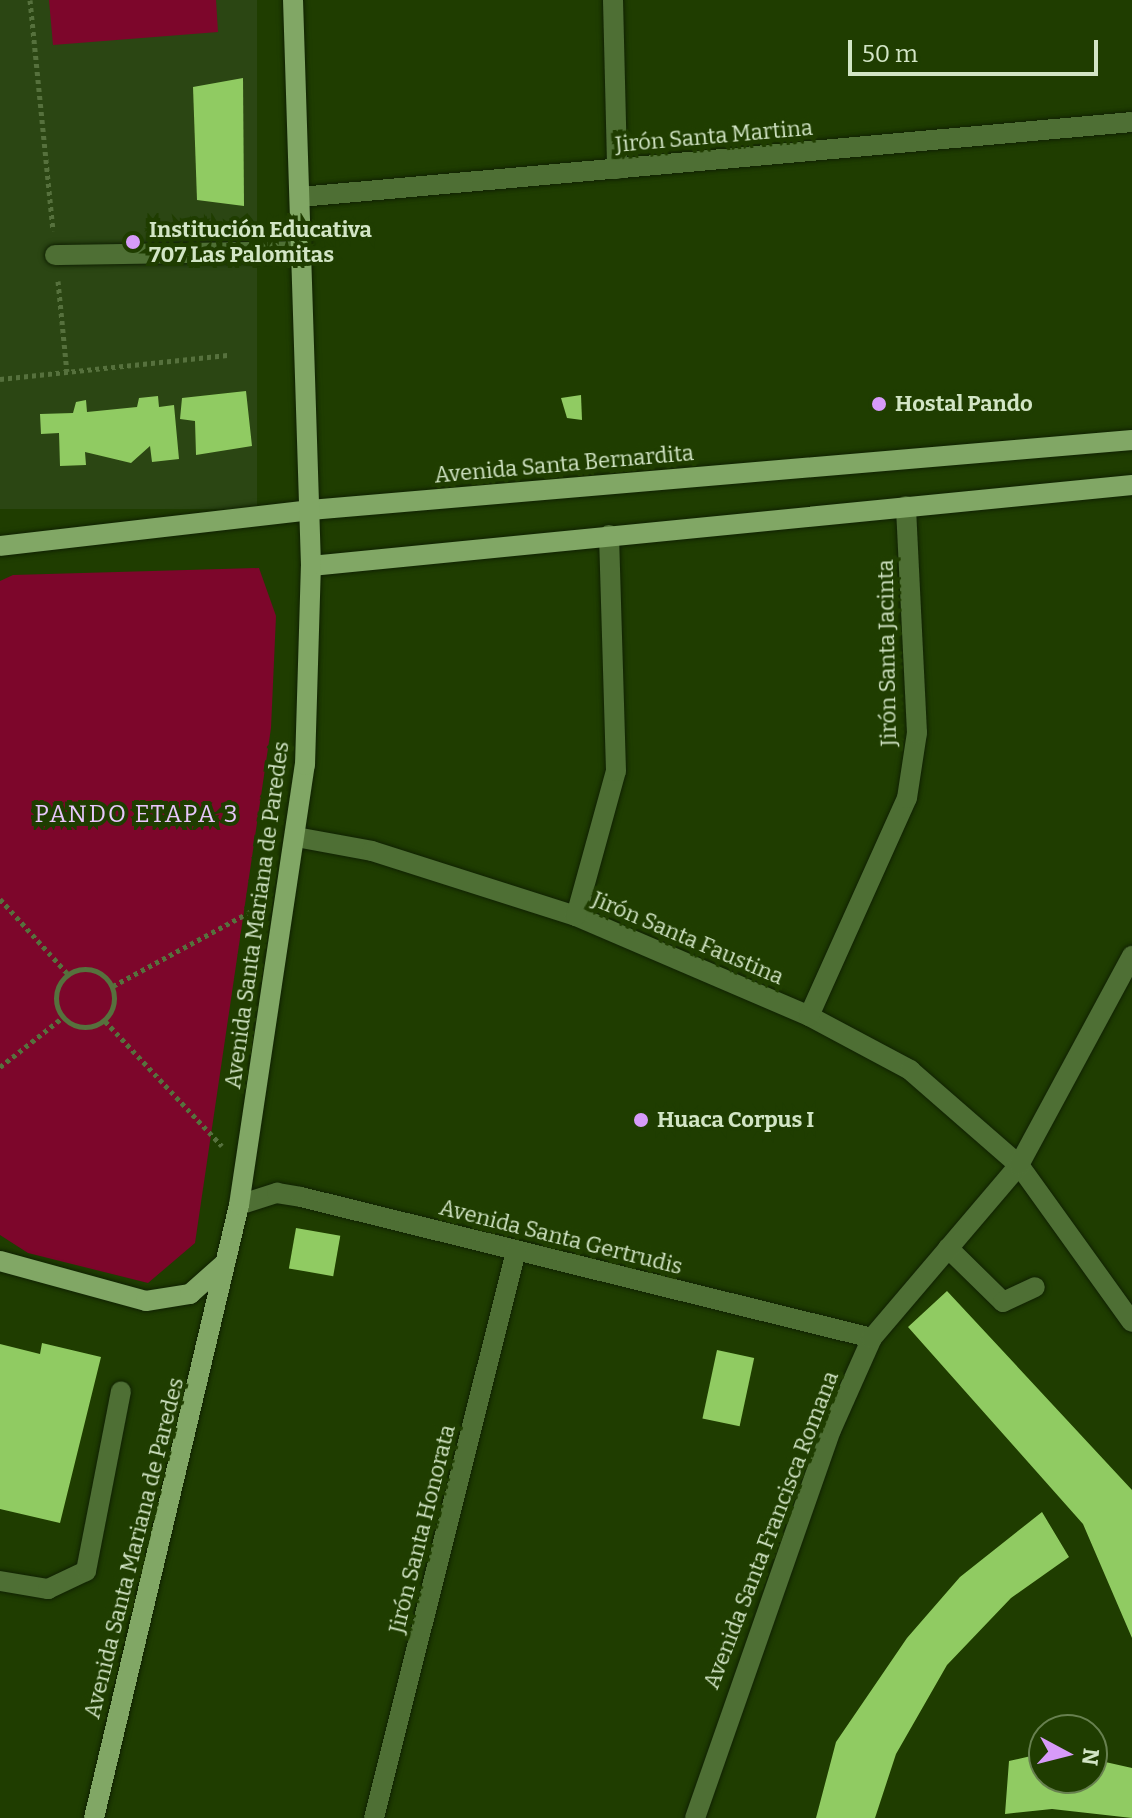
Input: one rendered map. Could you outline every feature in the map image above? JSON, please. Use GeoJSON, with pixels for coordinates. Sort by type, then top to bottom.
{"type":"FeatureCollection","features":[{"type":"Feature","properties":{"kind":"main road","name":"Avenida Santa Mariana de Paredes"},"geometry":{"type":"LineString","coordinates":[[94,1818],[239,1205],[296,837],[310,685],[311,566],[293,0]]}},
{"type":"Feature","properties":{"kind":"main road","name":"Avenida Santa Bernardita"},"geometry":{"type":"LineString","coordinates":[[0,546],[310,510],[1132,440]]}},
{"type":"Feature","properties":{"kind":"main road"},"geometry":{"type":"LineString","coordinates":[[311,566],[1132,485]]}},
{"type":"Feature","properties":{"kind":"main road"},"geometry":{"type":"LineString","coordinates":[[0,1261],[123,1297],[169,1301],[204,1286],[227,1260]]}},
{"type":"Feature","properties":{"kind":"street"},"geometry":{"type":"LineString","coordinates":[[613,0],[617,169]]}},
{"type":"Feature","properties":{"kind":"street","name":"Jirón Santa Martina"},"geometry":{"type":"LineString","coordinates":[[300,197],[1132,122]]}},
{"type":"Feature","properties":{"kind":"street"},"geometry":{"type":"LineString","coordinates":[[55,255],[301,251]]}},
{"type":"Feature","properties":{"kind":"street","name":"Jirón Santa Jacinta"},"geometry":{"type":"LineString","coordinates":[[809,1016],[907,798],[917,733],[906,506]]}},
{"type":"Feature","properties":{"kind":"street"},"geometry":{"type":"LineString","coordinates":[[576,916],[616,771],[609,535]]}},
{"type":"Feature","properties":{"kind":"street","name":"Jirón Santa Faustina"},"geometry":{"type":"LineString","coordinates":[[296,837],[413,863],[576,916],[809,1016],[910,1070],[1019,1165],[1132,1322]]}},
{"type":"Feature","properties":{"kind":"street","name":"Avenida Santa Francisca Romana"},"geometry":{"type":"LineString","coordinates":[[695,1818],[831,1430],[872,1338],[1019,1165],[1132,956]]}},
{"type":"Feature","properties":{"kind":"street","name":"Avenida Santa Gertrudis"},"geometry":{"type":"LineString","coordinates":[[239,1205],[277,1193],[872,1338]]}},
{"type":"Feature","properties":{"kind":"street"},"geometry":{"type":"LineString","coordinates":[[948,1248],[1003,1302],[1035,1287]]}},
{"type":"Feature","properties":{"kind":"street","name":"Jirón Santa Honorata"},"geometry":{"type":"LineString","coordinates":[[374,1818],[516,1251]]}},
{"type":"Feature","properties":{"kind":"street"},"geometry":{"type":"LineString","coordinates":[[0,1581],[48,1589],[86,1571],[121,1391]]}},
{"type":"Feature","properties":{"kind":"path"},"geometry":{"type":"LineString","coordinates":[[30,0],[67,372]]}},
{"type":"Feature","properties":{"kind":"path"},"geometry":{"type":"LineString","coordinates":[[0,379],[230,355]]}},
{"type":"Feature","properties":{"kind":"path"},"geometry":{"type":"LineString","coordinates":[[113,986],[289,890]]}},
{"type":"Feature","properties":{"kind":"path"},"geometry":{"type":"LineString","coordinates":[[0,899],[68,974]]}},
{"type":"Feature","properties":{"kind":"path"},"geometry":{"type":"LineString","coordinates":[[101,973],[113,986],[114,1005],[105,1021],[83,1029],[62,1018],[57,987],[68,974],[101,973]]}},
{"type":"Feature","properties":{"kind":"path"},"geometry":{"type":"LineString","coordinates":[[0,1067],[62,1018]]}},
{"type":"Feature","properties":{"kind":"path"},"geometry":{"type":"LineString","coordinates":[[105,1021],[244,1170]]}},
{"type":"Feature","properties":{"kind":"shaded area","name":"Institución Educativa 707 Las Palomitas"},"geometry":{"type":"Polygon","coordinates":[[[0,0],[257,0],[257,509],[0,509],[0,0]]]}},
{"type":"Feature","properties":{"kind":"shaded area"},"geometry":{"type":"Polygon","coordinates":[[[49,0],[216,0],[218,32],[53,45],[49,0]]]}},
{"type":"Feature","properties":{"kind":"shaded area"},"geometry":{"type":"Polygon","coordinates":[[[259,568],[276,616],[271,728],[195,1243],[148,1283],[28,1253],[0,1235],[0,581],[13,575],[259,568]]]}},
{"type":"Feature","properties":{"kind":"building"},"geometry":{"type":"Polygon","coordinates":[[[243,78],[244,206],[197,200],[193,87],[243,78]]]}},
{"type":"Feature","properties":{"kind":"building"},"geometry":{"type":"Polygon","coordinates":[[[246,391],[252,446],[196,455],[195,421],[180,419],[182,398],[246,391]]]}},
{"type":"Feature","properties":{"kind":"building"},"geometry":{"type":"Polygon","coordinates":[[[581,395],[582,420],[567,418],[561,398],[581,395]]]}},
{"type":"Feature","properties":{"kind":"building"},"geometry":{"type":"Polygon","coordinates":[[[158,396],[159,407],[174,405],[179,459],[152,462],[150,446],[131,463],[85,452],[86,465],[60,466],[59,433],[41,434],[40,414],[73,413],[76,402],[86,400],[87,412],[137,407],[139,398],[158,396]]]}},
{"type":"Feature","properties":{"kind":"building"},"geometry":{"type":"Polygon","coordinates":[[[296,1228],[340,1236],[333,1276],[289,1268],[296,1228]]]}},
{"type":"Feature","properties":{"kind":"building"},"geometry":{"type":"Polygon","coordinates":[[[947,1291],[1132,1490],[1132,1638],[1083,1524],[908,1327],[947,1291]]]}},
{"type":"Feature","properties":{"kind":"building"},"geometry":{"type":"Polygon","coordinates":[[[42,1343],[101,1357],[60,1523],[0,1509],[0,1344],[40,1354],[42,1343]]]}},
{"type":"Feature","properties":{"kind":"building"},"geometry":{"type":"Polygon","coordinates":[[[717,1350],[754,1358],[740,1426],[702,1418],[717,1350]]]}},
{"type":"Feature","properties":{"kind":"building"},"geometry":{"type":"Polygon","coordinates":[[[1042,1512],[1069,1557],[1011,1598],[947,1665],[896,1754],[875,1818],[816,1818],[836,1742],[907,1638],[960,1577],[1042,1512]]]}},
{"type":"Feature","properties":{"kind":"building"},"geometry":{"type":"Polygon","coordinates":[[[1028,1757],[1028,1794],[1108,1794],[1108,1763],[1132,1768],[1132,1818],[1052,1809],[1005,1814],[1009,1761],[1028,1757]]]}},
{"type":"Feature","properties":{"kind":"place","name":"Institución Educativa 707 Las Palomitas"},"geometry":{"type":"Point","coordinates":[133,242]}},
{"type":"Feature","properties":{"kind":"place","name":"Hostal Pando"},"geometry":{"type":"Point","coordinates":[879,404]}},
{"type":"Feature","properties":{"kind":"place","name":"Huaca Corpus I"},"geometry":{"type":"Point","coordinates":[641,1120]}},
{"type":"Feature","properties":{"kind":"district","name":"PANDO ETAPA 3"},"geometry":{"type":"Point","coordinates":[137,815]}}]}
